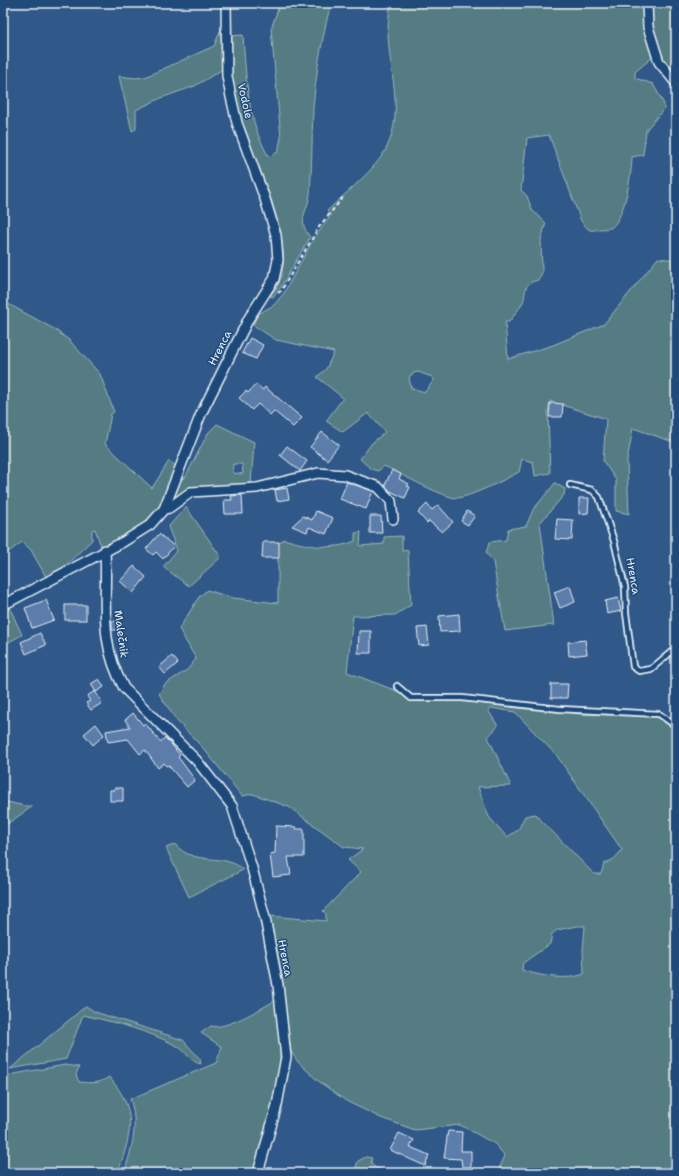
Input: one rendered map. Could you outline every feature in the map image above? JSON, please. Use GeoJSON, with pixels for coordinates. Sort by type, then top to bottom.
{"type":"FeatureCollection","features":[{"type":"Feature","properties":{"kind":"street","name":"Vodole"},"geometry":{"type":"LineString","coordinates":[[226,3],[227,76],[232,104],[237,123],[266,199]]}},
{"type":"Feature","properties":{"kind":"street"},"geometry":{"type":"LineString","coordinates":[[647,3],[648,27],[659,62],[676,83]]}},
{"type":"Feature","properties":{"kind":"street","name":"Hrenca"},"geometry":{"type":"LineString","coordinates":[[106,550],[123,542],[150,525],[164,509],[200,414],[249,318],[274,279],[278,260],[276,236],[266,199]]}},
{"type":"Feature","properties":{"kind":"street","name":"Hrenca"},"geometry":{"type":"LineString","coordinates":[[164,509],[169,508],[191,492],[257,488],[318,473],[345,475],[378,487],[391,501],[393,519]]}},
{"type":"Feature","properties":{"kind":"street"},"geometry":{"type":"LineString","coordinates":[[3,605],[106,550]]}},
{"type":"Feature","properties":{"kind":"street","name":"Malečnik"},"geometry":{"type":"LineString","coordinates":[[106,550],[107,575],[105,610],[107,636],[111,660],[117,675],[124,688],[197,761]]}},
{"type":"Feature","properties":{"kind":"street","name":"Hrenca"},"geometry":{"type":"LineString","coordinates":[[197,761],[232,806],[239,827],[252,868],[265,918],[283,1022],[286,1057],[277,1105],[258,1173]]}},
{"type":"Feature","properties":{"kind":"lane","name":"Hrenca"},"geometry":{"type":"LineString","coordinates":[[570,485],[592,490],[599,497],[614,541],[625,587],[626,613],[633,667],[639,671],[651,669],[676,648]]}},
{"type":"Feature","properties":{"kind":"lane"},"geometry":{"type":"LineString","coordinates":[[397,686],[411,698],[462,698],[560,709],[659,714],[676,726]]}},
{"type":"Feature","properties":{"kind":"path"},"geometry":{"type":"LineString","coordinates":[[261,301],[270,298],[281,291],[319,227],[344,196]]}},
{"type":"Feature","properties":{"kind":"green space"},"geometry":{"type":"Polygon","coordinates":[[[280,3],[331,3],[320,56],[313,108],[310,194],[303,220],[306,231],[310,237],[281,287],[273,297],[270,296],[279,283],[283,266],[283,247],[279,225],[272,203],[236,102],[232,80],[229,36],[243,35],[247,83],[252,113],[256,128],[269,157],[278,152],[281,138],[271,29],[280,3]]]}},
{"type":"Feature","properties":{"kind":"green space"},"geometry":{"type":"Polygon","coordinates":[[[391,3],[644,3],[654,56],[635,72],[635,78],[653,84],[664,104],[664,109],[646,130],[643,155],[632,157],[627,194],[621,214],[617,222],[608,229],[591,230],[587,228],[581,221],[549,135],[527,138],[521,190],[527,196],[532,210],[546,223],[541,240],[542,273],[538,280],[529,284],[521,306],[509,322],[505,322],[508,359],[553,345],[604,324],[658,258],[676,260],[676,443],[633,428],[627,461],[629,514],[616,511],[616,480],[603,461],[606,419],[550,401],[548,412],[550,473],[535,476],[533,462],[522,459],[519,472],[479,491],[457,498],[432,490],[384,466],[378,471],[371,469],[360,459],[372,443],[385,432],[368,413],[343,432],[326,421],[343,398],[317,377],[326,369],[334,352],[276,340],[253,325],[258,314],[274,305],[284,293],[313,240],[331,215],[327,211],[368,173],[382,156],[387,147],[395,118],[394,89],[388,27],[391,3]],[[418,372],[414,373],[409,377],[411,388],[425,392],[434,380],[432,377],[418,372]]]}},
{"type":"Feature","properties":{"kind":"green space"},"geometry":{"type":"Polygon","coordinates":[[[651,3],[676,3],[676,79],[660,52],[654,34],[651,3]]]}},
{"type":"Feature","properties":{"kind":"green space"},"geometry":{"type":"Polygon","coordinates":[[[223,24],[223,69],[195,86],[161,98],[136,110],[136,129],[132,131],[119,76],[135,78],[145,77],[214,46],[223,24]]]}},
{"type":"Feature","properties":{"kind":"green space"},"geometry":{"type":"Polygon","coordinates":[[[3,301],[54,329],[69,340],[100,374],[114,412],[111,414],[105,444],[152,488],[169,461],[177,467],[160,506],[145,525],[102,549],[95,529],[92,530],[92,540],[65,566],[46,577],[31,550],[22,542],[3,556],[3,301]]]}},
{"type":"Feature","properties":{"kind":"green space"},"geometry":{"type":"Polygon","coordinates":[[[217,424],[254,442],[251,485],[190,489],[183,491],[171,505],[169,503],[180,479],[185,478],[208,433],[217,424]],[[233,464],[233,473],[243,474],[242,464],[233,464]]]}},
{"type":"Feature","properties":{"kind":"green space"},"geometry":{"type":"Polygon","coordinates":[[[555,483],[565,489],[564,495],[540,523],[554,625],[505,631],[493,562],[486,552],[490,542],[506,540],[508,529],[526,526],[533,510],[555,483]]]}},
{"type":"Feature","properties":{"kind":"green space"},"geometry":{"type":"Polygon","coordinates":[[[186,507],[221,557],[189,586],[163,567],[177,550],[168,527],[186,507]]]}},
{"type":"Feature","properties":{"kind":"green space"},"geometry":{"type":"Polygon","coordinates":[[[361,532],[360,546],[384,544],[384,537],[402,536],[402,551],[408,550],[411,605],[395,615],[353,616],[347,672],[402,693],[409,700],[486,702],[579,714],[653,716],[662,719],[676,733],[676,1173],[497,1173],[505,1156],[495,1144],[460,1125],[415,1130],[381,1118],[346,1101],[317,1080],[298,1062],[291,1052],[285,1005],[269,924],[270,916],[326,921],[326,914],[323,911],[361,872],[348,860],[363,849],[344,847],[289,807],[253,794],[242,796],[203,748],[177,721],[159,694],[165,684],[187,670],[196,659],[179,629],[199,597],[207,590],[233,598],[278,603],[278,544],[284,539],[301,544],[329,547],[338,546],[355,541],[355,533],[361,532]],[[491,708],[488,710],[498,726],[488,737],[511,786],[478,787],[489,817],[507,837],[518,830],[525,816],[535,814],[594,874],[601,874],[604,864],[614,859],[622,850],[557,756],[515,712],[491,708]],[[585,926],[557,930],[552,934],[550,944],[523,963],[522,970],[553,977],[569,977],[584,974],[583,950],[585,926]]]}},
{"type":"Feature","properties":{"kind":"green space"},"geometry":{"type":"Polygon","coordinates":[[[9,606],[22,635],[3,645],[3,609],[9,606]]]}},
{"type":"Feature","properties":{"kind":"green space"},"geometry":{"type":"Polygon","coordinates":[[[3,801],[25,806],[33,806],[3,827],[3,801]]]}},
{"type":"Feature","properties":{"kind":"green space"},"geometry":{"type":"Polygon","coordinates":[[[175,844],[182,851],[191,855],[200,858],[228,862],[243,870],[189,897],[166,848],[175,844]]]}},
{"type":"Feature","properties":{"kind":"green space"},"geometry":{"type":"Polygon","coordinates":[[[276,1000],[280,1042],[279,1068],[272,1108],[254,1173],[124,1173],[130,1155],[134,1127],[133,1108],[130,1099],[216,1063],[222,1047],[201,1033],[211,1026],[226,1025],[234,1022],[276,1000]]]}},
{"type":"Feature","properties":{"kind":"green space"},"geometry":{"type":"Polygon","coordinates":[[[86,1006],[95,1012],[183,1040],[200,1059],[201,1064],[191,1059],[177,1046],[143,1031],[83,1015],[66,1059],[10,1069],[86,1006]]]}},
{"type":"Feature","properties":{"kind":"green space"},"geometry":{"type":"Polygon","coordinates":[[[65,1065],[79,1067],[76,1075],[79,1082],[98,1082],[109,1077],[119,1089],[125,1101],[130,1123],[129,1134],[118,1173],[3,1173],[3,1152],[9,1147],[3,1119],[3,1076],[65,1065]]]}},
{"type":"Feature","properties":{"kind":"green space"},"geometry":{"type":"Polygon","coordinates":[[[366,1157],[372,1158],[371,1162],[374,1167],[391,1173],[354,1173],[358,1161],[366,1157]]]}},
{"type":"Feature","properties":{"kind":"building"},"geometry":{"type":"Polygon","coordinates":[[[250,338],[263,345],[256,359],[242,353],[250,338]]]}},
{"type":"Feature","properties":{"kind":"building"},"geometry":{"type":"Polygon","coordinates":[[[256,384],[263,390],[265,387],[302,418],[293,427],[274,411],[270,415],[258,404],[252,410],[239,398],[246,391],[248,393],[256,384]]]}},
{"type":"Feature","properties":{"kind":"building"},"geometry":{"type":"Polygon","coordinates":[[[550,403],[563,404],[562,417],[549,417],[550,403]]]}},
{"type":"Feature","properties":{"kind":"building"},"geometry":{"type":"Polygon","coordinates":[[[322,432],[339,445],[327,460],[310,447],[322,432]]]}},
{"type":"Feature","properties":{"kind":"building"},"geometry":{"type":"Polygon","coordinates":[[[287,446],[307,461],[300,471],[280,455],[287,446]]]}},
{"type":"Feature","properties":{"kind":"building"},"geometry":{"type":"Polygon","coordinates":[[[392,470],[401,474],[399,479],[409,484],[407,486],[410,487],[405,498],[390,491],[385,485],[392,470]]]}},
{"type":"Feature","properties":{"kind":"building"},"geometry":{"type":"Polygon","coordinates":[[[347,482],[373,491],[366,509],[340,499],[347,482]]]}},
{"type":"Feature","properties":{"kind":"building"},"geometry":{"type":"Polygon","coordinates":[[[287,488],[289,499],[277,501],[275,490],[287,488]]]}},
{"type":"Feature","properties":{"kind":"building"},"geometry":{"type":"Polygon","coordinates":[[[242,495],[243,514],[225,514],[224,500],[232,500],[231,496],[242,495]]]}},
{"type":"Feature","properties":{"kind":"building"},"geometry":{"type":"Polygon","coordinates":[[[579,498],[589,498],[588,513],[579,514],[579,498]]]}},
{"type":"Feature","properties":{"kind":"building"},"geometry":{"type":"Polygon","coordinates":[[[427,504],[432,510],[438,505],[453,522],[442,532],[429,521],[427,523],[418,513],[427,504]]]}},
{"type":"Feature","properties":{"kind":"building"},"geometry":{"type":"Polygon","coordinates":[[[316,511],[333,518],[326,534],[309,527],[307,532],[292,526],[303,516],[312,520],[316,511]]]}},
{"type":"Feature","properties":{"kind":"building"},"geometry":{"type":"Polygon","coordinates":[[[467,511],[475,516],[468,525],[461,521],[467,511]]]}},
{"type":"Feature","properties":{"kind":"building"},"geometry":{"type":"Polygon","coordinates":[[[370,516],[381,516],[382,533],[370,533],[370,516]]]}},
{"type":"Feature","properties":{"kind":"building"},"geometry":{"type":"Polygon","coordinates":[[[557,519],[573,520],[572,540],[555,539],[557,519]]]}},
{"type":"Feature","properties":{"kind":"building"},"geometry":{"type":"Polygon","coordinates":[[[159,534],[174,546],[163,559],[156,552],[153,555],[146,549],[159,534]]]}},
{"type":"Feature","properties":{"kind":"building"},"geometry":{"type":"Polygon","coordinates":[[[263,542],[279,542],[279,558],[262,558],[263,542]]]}},
{"type":"Feature","properties":{"kind":"building"},"geometry":{"type":"Polygon","coordinates":[[[134,566],[146,577],[133,593],[120,581],[134,566]]]}},
{"type":"Feature","properties":{"kind":"building"},"geometry":{"type":"Polygon","coordinates":[[[570,586],[575,602],[560,608],[554,592],[570,586]]]}},
{"type":"Feature","properties":{"kind":"building"},"geometry":{"type":"Polygon","coordinates":[[[618,598],[621,611],[607,614],[605,601],[618,598]]]}},
{"type":"Feature","properties":{"kind":"building"},"geometry":{"type":"Polygon","coordinates":[[[46,600],[54,620],[32,628],[25,608],[46,600]]]}},
{"type":"Feature","properties":{"kind":"building"},"geometry":{"type":"Polygon","coordinates":[[[65,605],[86,605],[86,620],[65,620],[65,605]]]}},
{"type":"Feature","properties":{"kind":"building"},"geometry":{"type":"Polygon","coordinates":[[[459,614],[460,631],[440,632],[439,616],[459,614]]]}},
{"type":"Feature","properties":{"kind":"building"},"geometry":{"type":"Polygon","coordinates":[[[112,621],[119,621],[120,630],[112,630],[112,621]]]}},
{"type":"Feature","properties":{"kind":"building"},"geometry":{"type":"Polygon","coordinates":[[[427,627],[429,645],[419,646],[417,628],[427,627]]]}},
{"type":"Feature","properties":{"kind":"building"},"geometry":{"type":"Polygon","coordinates":[[[359,631],[371,631],[371,653],[358,653],[359,631]]]}},
{"type":"Feature","properties":{"kind":"building"},"geometry":{"type":"Polygon","coordinates":[[[40,633],[46,645],[26,654],[21,642],[40,633]]]}},
{"type":"Feature","properties":{"kind":"building"},"geometry":{"type":"Polygon","coordinates":[[[585,640],[587,654],[569,656],[568,642],[585,640]]]}},
{"type":"Feature","properties":{"kind":"building"},"geometry":{"type":"Polygon","coordinates":[[[172,656],[178,663],[165,674],[159,667],[172,656]]]}},
{"type":"Feature","properties":{"kind":"building"},"geometry":{"type":"Polygon","coordinates":[[[99,679],[104,687],[96,692],[91,684],[99,679]]]}},
{"type":"Feature","properties":{"kind":"building"},"geometry":{"type":"Polygon","coordinates":[[[551,684],[568,684],[567,698],[551,698],[551,684]]]}},
{"type":"Feature","properties":{"kind":"building"},"geometry":{"type":"Polygon","coordinates":[[[95,691],[102,703],[91,710],[86,703],[90,701],[87,696],[95,691]]]}},
{"type":"Feature","properties":{"kind":"building"},"geometry":{"type":"Polygon","coordinates":[[[133,713],[143,725],[145,723],[160,742],[165,738],[180,755],[178,757],[195,780],[187,787],[168,765],[166,766],[164,763],[158,768],[145,750],[140,754],[128,739],[108,742],[106,731],[130,727],[125,720],[133,713]]]}},
{"type":"Feature","properties":{"kind":"building"},"geometry":{"type":"Polygon","coordinates":[[[96,724],[104,735],[93,745],[84,734],[96,724]]]}},
{"type":"Feature","properties":{"kind":"building"},"geometry":{"type":"Polygon","coordinates":[[[114,788],[123,788],[123,801],[110,801],[110,790],[114,790],[114,788]]]}},
{"type":"Feature","properties":{"kind":"building"},"geometry":{"type":"Polygon","coordinates":[[[276,826],[304,829],[304,857],[288,857],[291,875],[273,877],[270,854],[275,853],[276,826]]]}},
{"type":"Feature","properties":{"kind":"building"},"geometry":{"type":"Polygon","coordinates":[[[448,1131],[462,1132],[461,1151],[471,1151],[471,1167],[462,1167],[461,1159],[444,1158],[448,1131]]]}},
{"type":"Feature","properties":{"kind":"building"},"geometry":{"type":"Polygon","coordinates":[[[399,1133],[414,1140],[410,1147],[429,1155],[425,1166],[390,1150],[399,1133]]]}}]}
